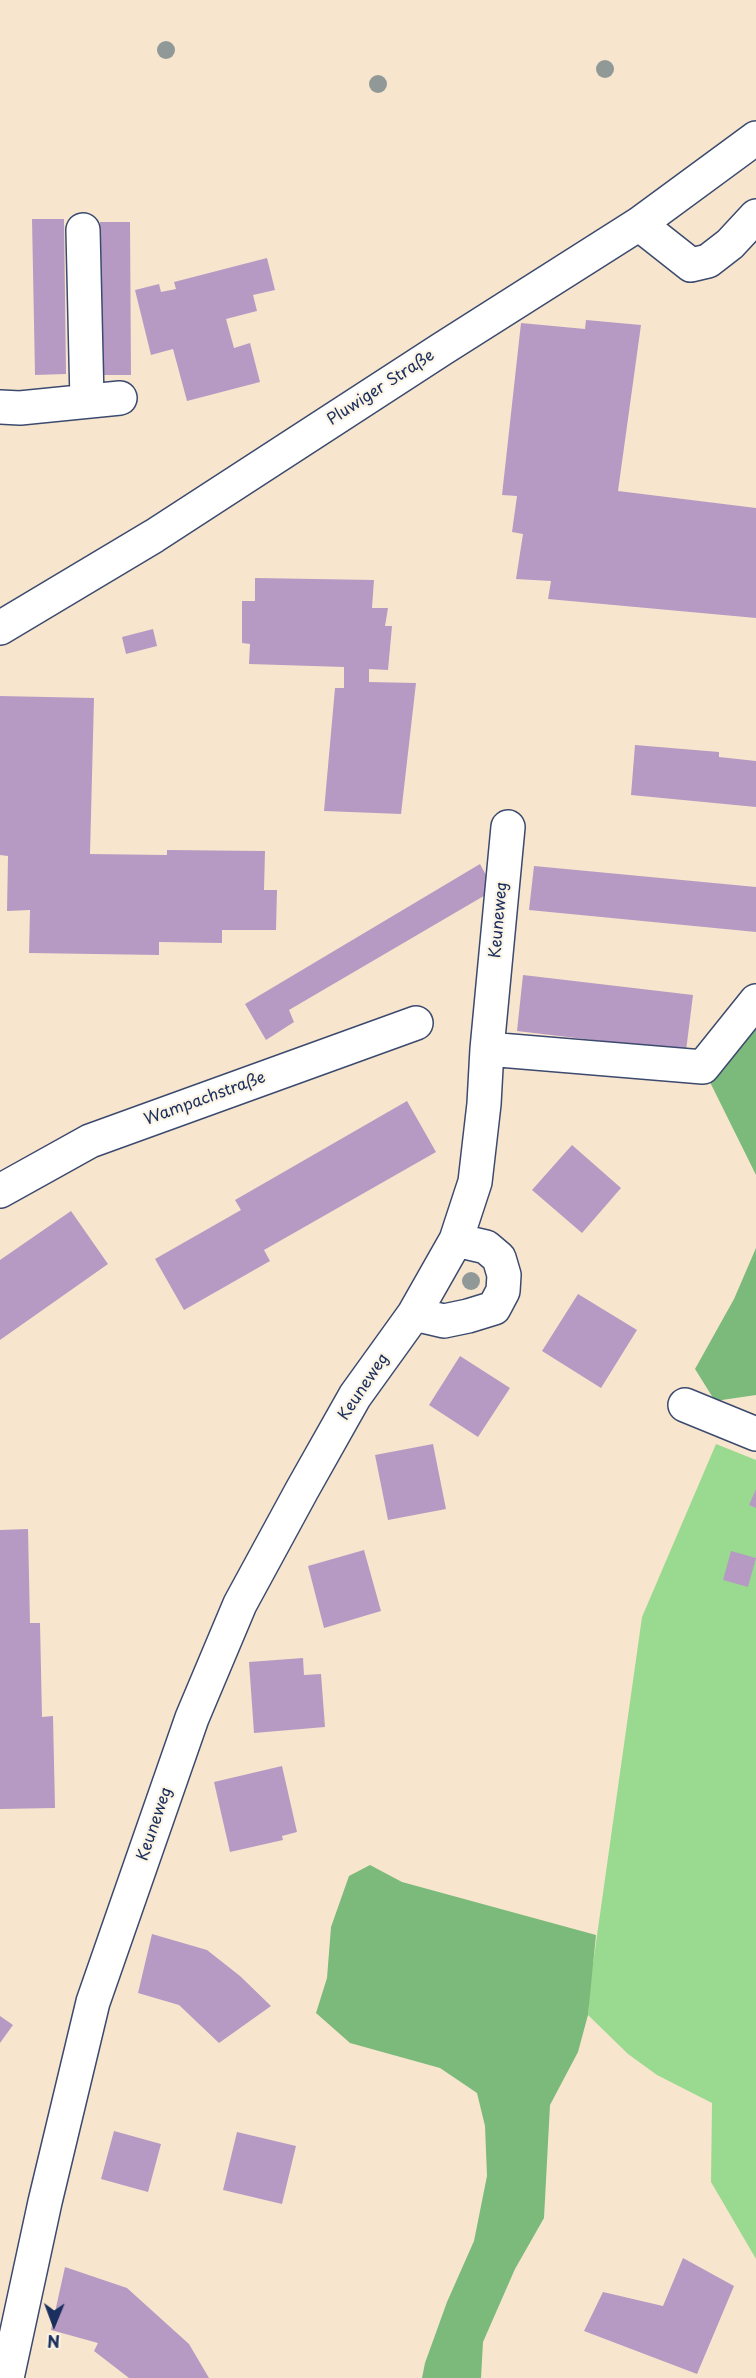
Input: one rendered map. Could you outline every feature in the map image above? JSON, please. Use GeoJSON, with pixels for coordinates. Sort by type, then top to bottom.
{"type":"FeatureCollection","features":[{"type":"Feature","properties":{"kind":"street","name":"Pluwiger Straße"},"geometry":{"type":"LineString","coordinates":[[0,628],[154,536],[639,224],[756,138]]}},
{"type":"Feature","properties":{"kind":"street"},"geometry":{"type":"LineString","coordinates":[[639,224],[691,265],[708,261],[730,244],[756,216]]}},
{"type":"Feature","properties":{"kind":"street"},"geometry":{"type":"LineString","coordinates":[[83,230],[87,401]]}},
{"type":"Feature","properties":{"kind":"street"},"geometry":{"type":"LineString","coordinates":[[10,407],[120,398]]}},
{"type":"Feature","properties":{"kind":"street","name":"Keuneweg"},"geometry":{"type":"LineString","coordinates":[[7,2378],[45,2202],[93,2002],[192,1718],[240,1604],[355,1396],[414,1314],[456,1240],[475,1182],[508,827]]}},
{"type":"Feature","properties":{"kind":"street"},"geometry":{"type":"LineString","coordinates":[[487,1049],[703,1068],[756,1001]]}},
{"type":"Feature","properties":{"kind":"street","name":"Wampachstraße"},"geometry":{"type":"LineString","coordinates":[[0,1191],[90,1141],[416,1023]]}},
{"type":"Feature","properties":{"kind":"street"},"geometry":{"type":"LineString","coordinates":[[414,1314],[444,1321],[494,1308],[502,1291],[504,1275],[499,1258],[486,1247],[456,1240]]}},
{"type":"Feature","properties":{"kind":"street"},"geometry":{"type":"LineString","coordinates":[[685,1405],[756,1434]]}},
{"type":"Feature","properties":{"kind":"green space"},"geometry":{"type":"Polygon","coordinates":[[[756,1008],[756,1175],[703,1068],[756,1008]]]}},
{"type":"Feature","properties":{"kind":"green space"},"geometry":{"type":"Polygon","coordinates":[[[756,1248],[756,1395],[715,1401],[695,1369],[734,1299],[756,1248]]]}},
{"type":"Feature","properties":{"kind":"green space"},"geometry":{"type":"Polygon","coordinates":[[[716,1444],[756,1460],[756,2259],[711,2182],[712,2103],[657,2075],[628,2054],[588,2015],[590,1985],[642,1617],[716,1444]]]}},
{"type":"Feature","properties":{"kind":"green space"},"geometry":{"type":"Polygon","coordinates":[[[370,1865],[402,1882],[596,1935],[588,2015],[578,2052],[550,2105],[544,2218],[515,2269],[483,2342],[481,2378],[422,2378],[425,2363],[447,2302],[474,2241],[487,2176],[485,2126],[477,2093],[440,2068],[350,2043],[316,2013],[327,1978],[331,1927],[349,1876],[370,1865]]]}},
{"type":"Feature","properties":{"kind":"building"},"geometry":{"type":"Polygon","coordinates":[[[32,219],[64,219],[66,374],[35,375],[32,219]]]}},
{"type":"Feature","properties":{"kind":"building"},"geometry":{"type":"Polygon","coordinates":[[[100,222],[130,222],[131,375],[101,375],[100,222]]]}},
{"type":"Feature","properties":{"kind":"building"},"geometry":{"type":"Polygon","coordinates":[[[267,258],[275,290],[253,295],[257,311],[226,319],[234,348],[250,343],[260,382],[187,401],[173,349],[151,355],[135,290],[159,284],[161,292],[176,289],[174,282],[267,258]]]}},
{"type":"Feature","properties":{"kind":"building"},"geometry":{"type":"Polygon","coordinates":[[[586,320],[641,325],[618,491],[756,508],[756,618],[548,599],[551,581],[516,579],[523,534],[512,532],[517,496],[502,495],[521,323],[585,329],[586,320]]]}},
{"type":"Feature","properties":{"kind":"building"},"geometry":{"type":"Polygon","coordinates":[[[255,578],[374,580],[372,608],[388,608],[385,626],[392,626],[388,670],[369,669],[369,682],[416,683],[401,814],[324,811],[335,688],[344,688],[344,667],[249,664],[250,644],[242,643],[242,601],[255,601],[255,578]]]}},
{"type":"Feature","properties":{"kind":"building"},"geometry":{"type":"Polygon","coordinates":[[[153,629],[157,646],[126,654],[122,637],[153,629]]]}},
{"type":"Feature","properties":{"kind":"building"},"geometry":{"type":"Polygon","coordinates":[[[0,696],[94,698],[90,854],[167,855],[167,850],[265,851],[264,890],[277,890],[276,930],[222,930],[222,943],[159,942],[159,955],[29,953],[30,910],[7,911],[8,856],[0,855],[0,696]]]}},
{"type":"Feature","properties":{"kind":"building"},"geometry":{"type":"Polygon","coordinates":[[[635,745],[719,752],[719,757],[756,761],[756,807],[631,795],[635,745]]]}},
{"type":"Feature","properties":{"kind":"building"},"geometry":{"type":"Polygon","coordinates":[[[480,864],[494,890],[289,1010],[294,1022],[266,1040],[245,1004],[480,864]]]}},
{"type":"Feature","properties":{"kind":"building"},"geometry":{"type":"Polygon","coordinates":[[[534,866],[756,887],[756,932],[529,910],[534,866]]]}},
{"type":"Feature","properties":{"kind":"building"},"geometry":{"type":"Polygon","coordinates":[[[523,975],[693,995],[686,1051],[517,1031],[523,975]]]}},
{"type":"Feature","properties":{"kind":"building"},"geometry":{"type":"Polygon","coordinates":[[[407,1101],[436,1152],[264,1250],[270,1261],[184,1310],[155,1259],[241,1210],[235,1200],[407,1101]]]}},
{"type":"Feature","properties":{"kind":"building"},"geometry":{"type":"Polygon","coordinates":[[[572,1145],[621,1188],[582,1233],[532,1190],[572,1145]]]}},
{"type":"Feature","properties":{"kind":"building"},"geometry":{"type":"Polygon","coordinates":[[[71,1211],[108,1264],[0,1340],[0,1260],[71,1211]]]}},
{"type":"Feature","properties":{"kind":"building"},"geometry":{"type":"Polygon","coordinates":[[[578,1294],[637,1330],[601,1388],[542,1351],[578,1294]]]}},
{"type":"Feature","properties":{"kind":"building"},"geometry":{"type":"Polygon","coordinates":[[[460,1356],[510,1388],[478,1437],[429,1405],[460,1356]]]}},
{"type":"Feature","properties":{"kind":"building"},"geometry":{"type":"Polygon","coordinates":[[[433,1444],[446,1509],[388,1520],[375,1455],[433,1444]]]}},
{"type":"Feature","properties":{"kind":"building"},"geometry":{"type":"Polygon","coordinates":[[[756,1489],[756,1508],[749,1505],[756,1489]]]}},
{"type":"Feature","properties":{"kind":"building"},"geometry":{"type":"Polygon","coordinates":[[[28,1529],[30,1623],[40,1623],[42,1717],[53,1716],[55,1808],[0,1809],[0,1530],[28,1529]]]}},
{"type":"Feature","properties":{"kind":"building"},"geometry":{"type":"Polygon","coordinates":[[[364,1550],[381,1611],[324,1628],[308,1566],[364,1550]]]}},
{"type":"Feature","properties":{"kind":"building"},"geometry":{"type":"Polygon","coordinates":[[[731,1551],[756,1558],[748,1587],[723,1580],[731,1551]]]}},
{"type":"Feature","properties":{"kind":"building"},"geometry":{"type":"Polygon","coordinates":[[[303,1658],[304,1675],[321,1674],[325,1727],[254,1733],[249,1662],[303,1658]]]}},
{"type":"Feature","properties":{"kind":"building"},"geometry":{"type":"Polygon","coordinates":[[[282,1766],[297,1832],[282,1836],[283,1840],[230,1852],[214,1782],[282,1766]]]}},
{"type":"Feature","properties":{"kind":"building"},"geometry":{"type":"Polygon","coordinates":[[[152,1934],[207,1950],[240,1976],[271,2006],[219,2043],[179,2005],[138,1993],[152,1934]]]}},
{"type":"Feature","properties":{"kind":"building"},"geometry":{"type":"Polygon","coordinates":[[[0,2016],[13,2025],[0,2043],[0,2016]]]}},
{"type":"Feature","properties":{"kind":"building"},"geometry":{"type":"Polygon","coordinates":[[[114,2131],[161,2144],[148,2192],[101,2179],[114,2131]]]}},
{"type":"Feature","properties":{"kind":"building"},"geometry":{"type":"Polygon","coordinates":[[[237,2132],[296,2146],[282,2204],[223,2190],[237,2132]]]}},
{"type":"Feature","properties":{"kind":"building"},"geometry":{"type":"Polygon","coordinates":[[[683,2258],[734,2286],[697,2374],[584,2331],[603,2292],[663,2306],[683,2258]]]}},
{"type":"Feature","properties":{"kind":"building"},"geometry":{"type":"Polygon","coordinates":[[[65,2267],[127,2288],[189,2344],[209,2378],[129,2378],[94,2351],[98,2343],[51,2330],[65,2267]]]}}]}
